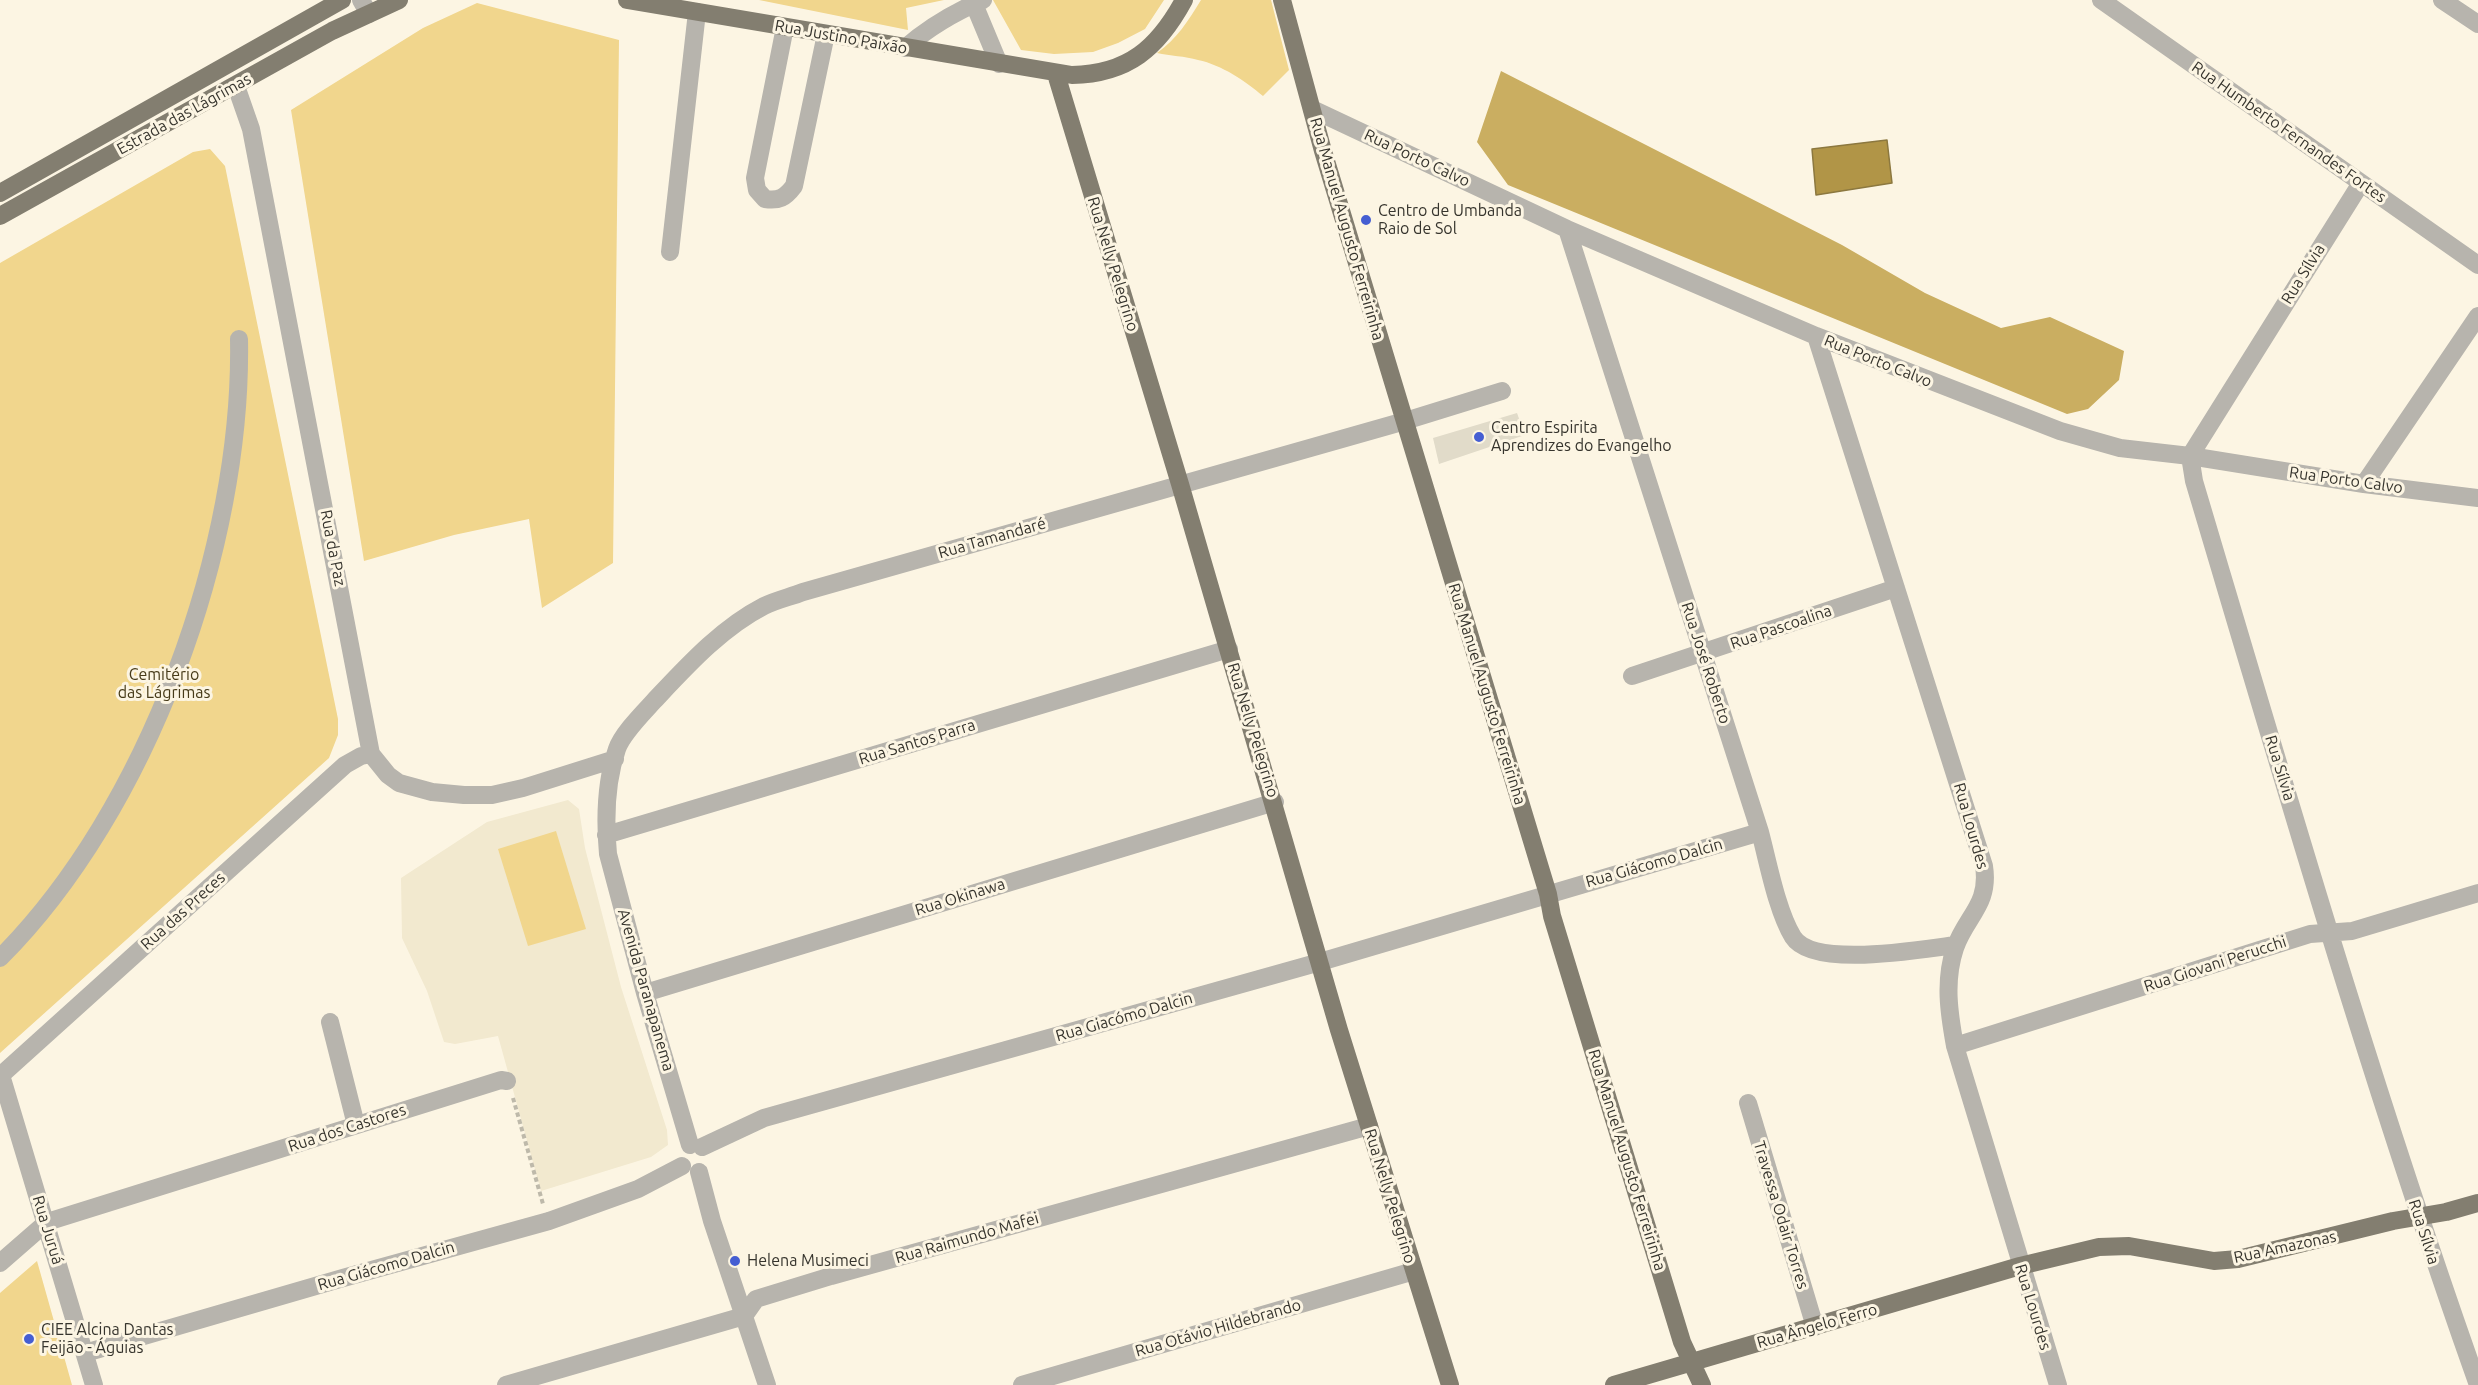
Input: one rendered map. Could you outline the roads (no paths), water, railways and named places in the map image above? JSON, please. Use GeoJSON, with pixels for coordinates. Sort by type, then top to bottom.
{"type":"FeatureCollection","features":[{"type":"Feature","properties":{"kind":"main road","name":"Estrada das Lágrimas"},"geometry":{"type":"LineString","coordinates":[[0,193],[342,0]]}},
{"type":"Feature","properties":{"kind":"main road"},"geometry":{"type":"LineString","coordinates":[[365,7],[399,0]]}},
{"type":"Feature","properties":{"kind":"main road","name":"Rua Justino Paixão"},"geometry":{"type":"LineString","coordinates":[[627,0],[1056,74],[1093,75],[1140,57],[1176,15],[1184,0]]}},
{"type":"Feature","properties":{"kind":"main road","name":"Rua Manuel Augusto Ferreirinha"},"geometry":{"type":"LineString","coordinates":[[1282,0],[1312,109],[1556,927],[1665,1286],[1683,1342],[1702,1385]]}},
{"type":"Feature","properties":{"kind":"main road","name":"Estrada das Lágrimas"},"geometry":{"type":"LineString","coordinates":[[0,216],[236,86],[332,31],[365,7]]}},
{"type":"Feature","properties":{"kind":"main road","name":"Rua Nelly Pelegrino"},"geometry":{"type":"LineString","coordinates":[[1056,74],[1275,802],[1369,1126],[1450,1385]]}},
{"type":"Feature","properties":{"kind":"main road","name":"Rua Amazonas"},"geometry":{"type":"LineString","coordinates":[[2020,1266],[2099,1247],[2129,1246],[2214,1261],[2238,1259],[2478,1203]]}},
{"type":"Feature","properties":{"kind":"main road","name":"Rua Ângelo Ferro"},"geometry":{"type":"LineString","coordinates":[[1614,1385],[2020,1266]]}},
{"type":"Feature","properties":{"kind":"street","name":"Rua Humberto Fernandes Fortes"},"geometry":{"type":"LineString","coordinates":[[2101,0],[2478,265]]}},
{"type":"Feature","properties":{"kind":"street"},"geometry":{"type":"LineString","coordinates":[[2442,0],[2478,24]]}},
{"type":"Feature","properties":{"kind":"street"},"geometry":{"type":"LineString","coordinates":[[905,48],[929,29],[947,8],[978,2],[999,64]]}},
{"type":"Feature","properties":{"kind":"street"},"geometry":{"type":"LineString","coordinates":[[670,252],[697,12]]}},
{"type":"Feature","properties":{"kind":"street"},"geometry":{"type":"LineString","coordinates":[[785,27],[755,178],[757,189],[765,199],[777,200],[786,196],[794,186],[826,34]]}},
{"type":"Feature","properties":{"kind":"street","name":"Rua da Paz"},"geometry":{"type":"LineString","coordinates":[[236,86],[251,129],[371,753],[388,775],[399,783],[432,792],[464,795],[492,795],[523,788],[615,759]]}},
{"type":"Feature","properties":{"kind":"street","name":"Rua Porto Calvo"},"geometry":{"type":"LineString","coordinates":[[1312,109],[1567,229],[1816,336],[2060,431],[2120,448],[2190,456],[2364,484],[2478,498]]}},
{"type":"Feature","properties":{"kind":"street","name":"Rua Sílvia"},"geometry":{"type":"LineString","coordinates":[[2361,183],[2190,456],[2194,481],[2329,933],[2419,1217],[2478,1385]]}},
{"type":"Feature","properties":{"kind":"street","name":"Rua José Roberto"},"geometry":{"type":"LineString","coordinates":[[1567,229],[1793,938],[1814,952],[1846,956],[1956,945]]}},
{"type":"Feature","properties":{"kind":"street"},"geometry":{"type":"LineString","coordinates":[[2364,484],[2478,316]]}},
{"type":"Feature","properties":{"kind":"street","name":"Rua Lourdes"},"geometry":{"type":"LineString","coordinates":[[1816,336],[1984,866],[1985,891],[1956,945],[1950,965],[1948,1005],[1955,1046],[2058,1385]]}},
{"type":"Feature","properties":{"kind":"street"},"geometry":{"type":"LineString","coordinates":[[0,958],[55,894],[94,840],[134,768],[166,694],[208,574],[226,497],[240,376],[239,339]]}},
{"type":"Feature","properties":{"kind":"street","name":"Rua Tamandaré"},"geometry":{"type":"LineString","coordinates":[[606,835],[609,789],[617,748],[639,717],[682,671],[726,631],[764,607],[802,592],[1405,421],[1502,391]]}},
{"type":"Feature","properties":{"kind":"street","name":"Rua Pascoalina"},"geometry":{"type":"LineString","coordinates":[[1632,676],[1896,588]]}},
{"type":"Feature","properties":{"kind":"street","name":"Rua Santos Parra"},"geometry":{"type":"LineString","coordinates":[[606,835],[1228,649]]}},
{"type":"Feature","properties":{"kind":"street","name":"Rua das Preces"},"geometry":{"type":"LineString","coordinates":[[1,1075],[345,765],[371,753]]}},
{"type":"Feature","properties":{"kind":"street","name":"Rua Okinawa"},"geometry":{"type":"LineString","coordinates":[[645,993],[1275,802]]}},
{"type":"Feature","properties":{"kind":"street","name":"Rua Giácomo Dalcin"},"geometry":{"type":"LineString","coordinates":[[1548,894],[1760,832]]}},
{"type":"Feature","properties":{"kind":"street","name":"Avenida Paranapanema"},"geometry":{"type":"LineString","coordinates":[[606,835],[608,854],[645,993],[696,1146]]}},
{"type":"Feature","properties":{"kind":"street","name":"Rua Giovani Perucchi"},"geometry":{"type":"LineString","coordinates":[[1955,1046],[2310,934],[2352,932],[2478,892]]}},
{"type":"Feature","properties":{"kind":"street","name":"Rua Giacómo Dalcin"},"geometry":{"type":"LineString","coordinates":[[696,1146],[765,1118],[1320,962],[1548,894]]}},
{"type":"Feature","properties":{"kind":"street"},"geometry":{"type":"LineString","coordinates":[[330,1022],[357,1125]]}},
{"type":"Feature","properties":{"kind":"street","name":"Rua Juruá"},"geometry":{"type":"LineString","coordinates":[[1,1075],[94,1385]]}},
{"type":"Feature","properties":{"kind":"street","name":"Rua dos Castores"},"geometry":{"type":"LineString","coordinates":[[46,1222],[501,1080],[507,1081]]}},
{"type":"Feature","properties":{"kind":"street","name":"Travessa Odair Torres"},"geometry":{"type":"LineString","coordinates":[[1748,1103],[1815,1327]]}},
{"type":"Feature","properties":{"kind":"street","name":"Rua Raimundo Mafei"},"geometry":{"type":"LineString","coordinates":[[506,1385],[744,1316],[756,1299],[1369,1126]]}},
{"type":"Feature","properties":{"kind":"street"},"geometry":{"type":"LineString","coordinates":[[690,1169],[708,1164],[709,1157],[696,1146],[681,1154],[690,1169],[712,1221],[767,1385]]}},
{"type":"Feature","properties":{"kind":"street","name":"Rua Giácomo Dalcin"},"geometry":{"type":"LineString","coordinates":[[84,1353],[549,1221],[690,1169]]}},
{"type":"Feature","properties":{"kind":"street"},"geometry":{"type":"LineString","coordinates":[[0,1263],[46,1222]]}},
{"type":"Feature","properties":{"kind":"street","name":"Rua Otávio Hildebrando"},"geometry":{"type":"LineString","coordinates":[[1022,1385],[1413,1271]]}},
{"type":"Feature","properties":{"kind":"place","name":"Centro de Umbanda Raio de Sol"},"geometry":{"type":"Point","coordinates":[1366,220]}},
{"type":"Feature","properties":{"kind":"place","name":"Centro Espirita Aprendizes do Evangelho"},"geometry":{"type":"Point","coordinates":[1479,437]}},
{"type":"Feature","properties":{"kind":"place","name":"Helena Musimeci"},"geometry":{"type":"Point","coordinates":[735,1261]}},
{"type":"Feature","properties":{"kind":"place","name":"CIEE Alcina Dantas Feijão - Águias"},"geometry":{"type":"Point","coordinates":[29,1339]}},
{"type":"Feature","properties":{"kind":"park label","name":"Cemitério das Lágrimas"},"geometry":{"type":"Point","coordinates":[164,684]}}]}
